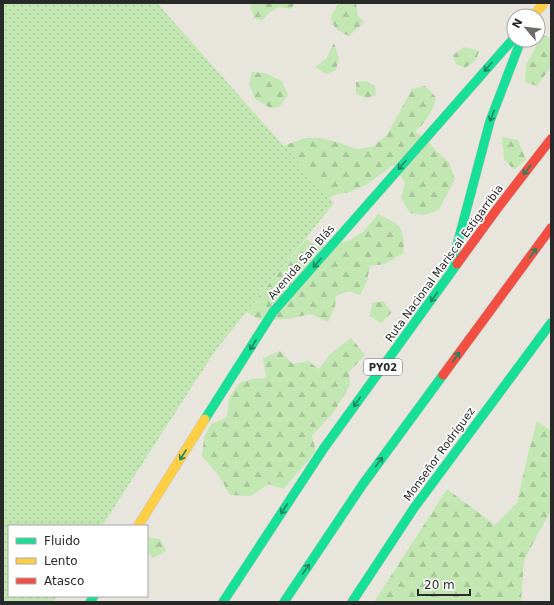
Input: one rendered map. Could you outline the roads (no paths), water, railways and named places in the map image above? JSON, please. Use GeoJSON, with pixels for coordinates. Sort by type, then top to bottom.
{"type":"FeatureCollection","features":[{"type":"Feature","properties":{"kind":"main road","name":"Avenida San Blás"},"geometry":{"type":"LineString","coordinates":[[139,525],[274,312],[506,47]]}},
{"type":"Feature","properties":{"kind":"main road"},"geometry":{"type":"LineString","coordinates":[[449,276],[490,121],[518,48]]}},
{"type":"Feature","properties":{"kind":"main road","name":"Ruta Nacional Mariscal Estigarribia"},"geometry":{"type":"LineString","coordinates":[[223,602],[324,448],[497,209],[551,139]]}},
{"type":"Feature","properties":{"kind":"main road"},"geometry":{"type":"LineString","coordinates":[[284,602],[363,484],[551,228]]}},
{"type":"Feature","properties":{"kind":"main road","name":"Monseñor Rodríguez"},"geometry":{"type":"LineString","coordinates":[[352,602],[414,508],[551,323]]}}]}
